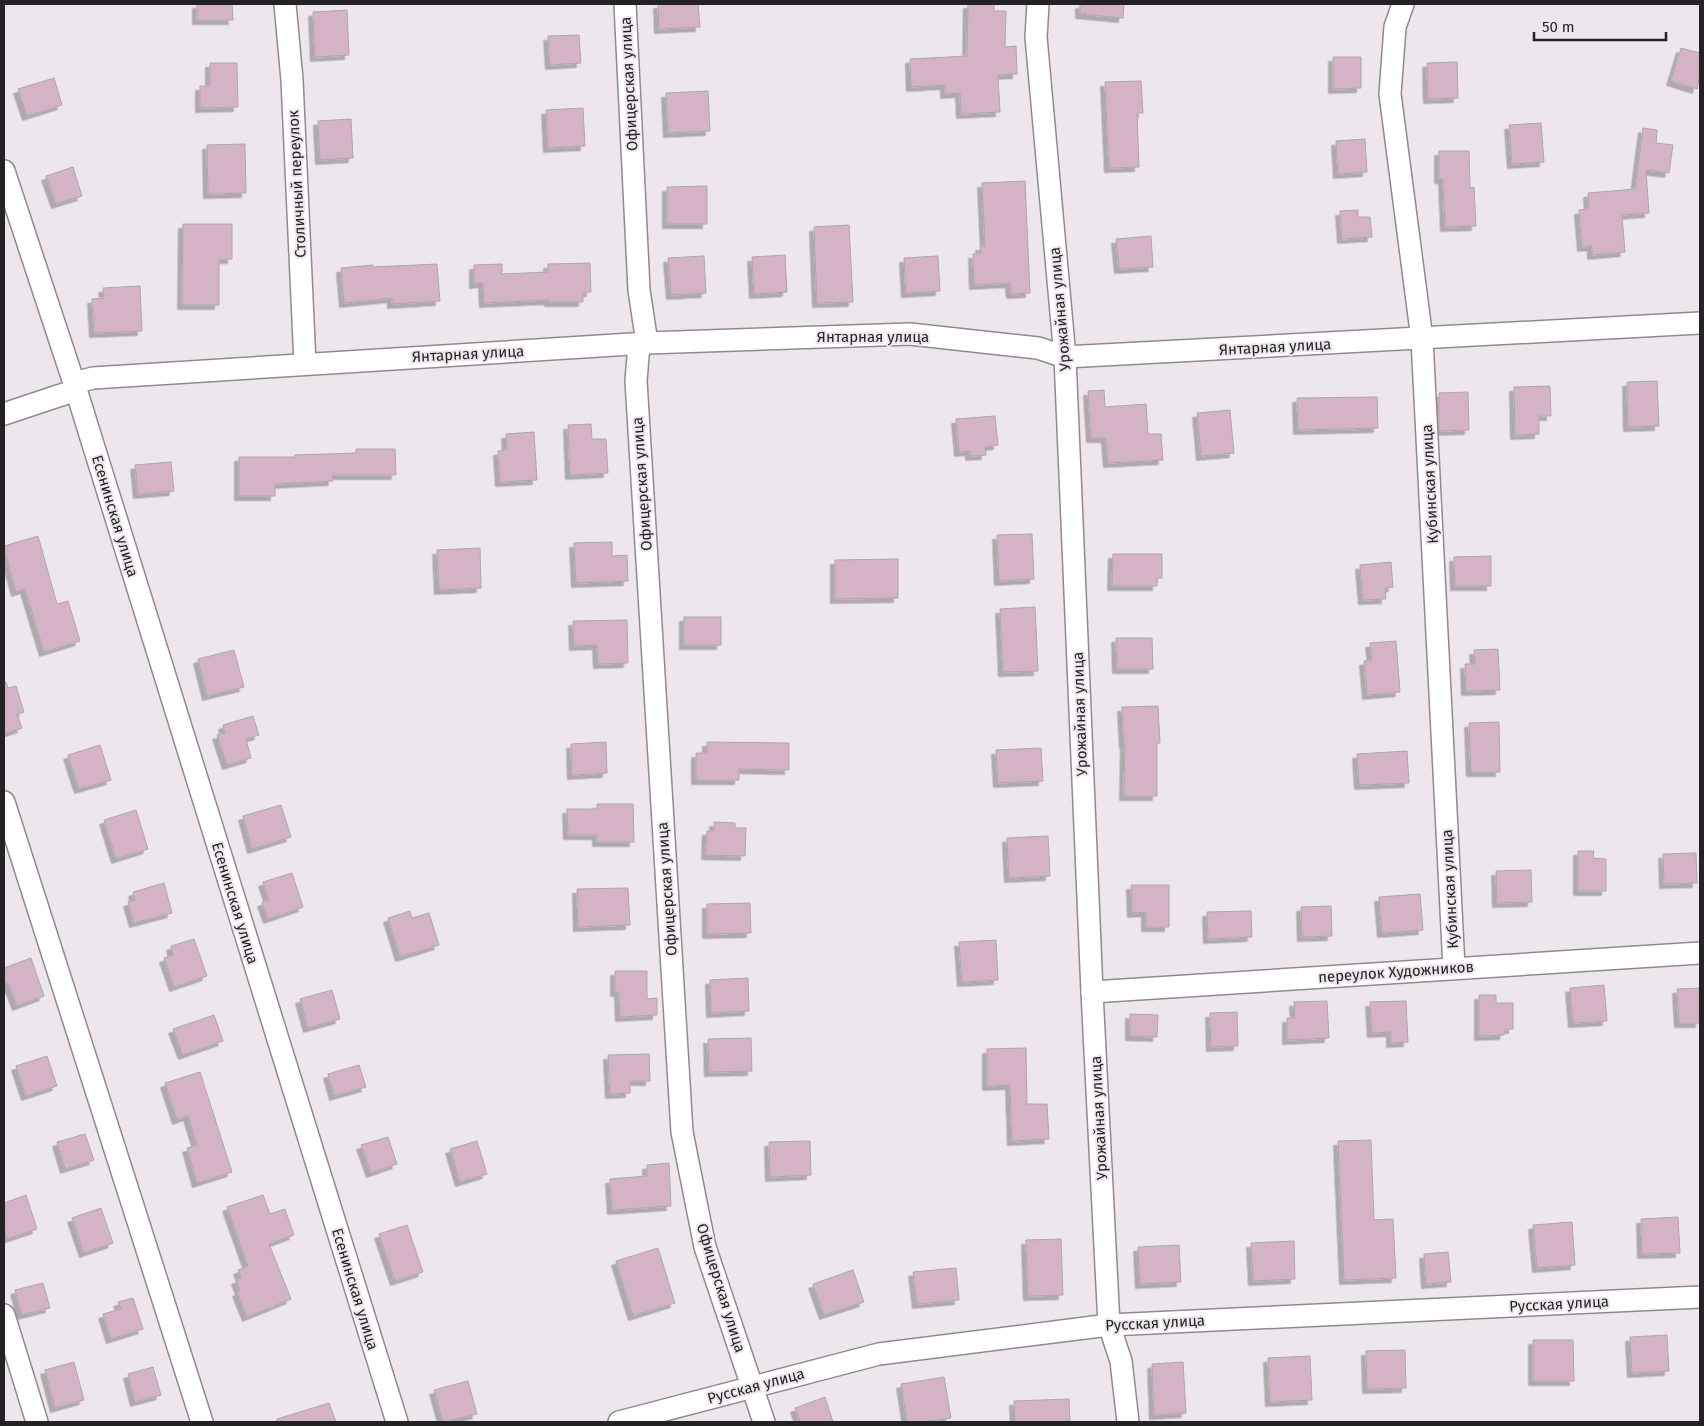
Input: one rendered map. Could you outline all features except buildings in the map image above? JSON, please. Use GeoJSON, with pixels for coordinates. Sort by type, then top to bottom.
{"type":"FeatureCollection","features":[{"type":"Feature","properties":{"kind":"street","name":"Столичный переулок"},"geometry":{"type":"LineString","coordinates":[[286,4],[305,364]]}},
{"type":"Feature","properties":{"kind":"street","name":"Офицерская улица"},"geometry":{"type":"LineString","coordinates":[[625,4],[643,344],[636,381],[682,1132],[706,1247],[764,1422]]}},
{"type":"Feature","properties":{"kind":"street","name":"Урожайная улица"},"geometry":{"type":"LineString","coordinates":[[1038,4],[1036,37],[1065,357],[1092,992],[1109,1325],[1121,1361],[1128,1422]]}},
{"type":"Feature","properties":{"kind":"street","name":"Кубинская улица"},"geometry":{"type":"LineString","coordinates":[[1403,4],[1395,27],[1390,94],[1422,339],[1454,968]]}},
{"type":"Feature","properties":{"kind":"street","name":"Есенинская улица"},"geometry":{"type":"LineString","coordinates":[[4,172],[75,386],[397,1422]]}},
{"type":"Feature","properties":{"kind":"street","name":"Янтарная улица"},"geometry":{"type":"LineString","coordinates":[[4,414],[93,378],[643,344],[910,334],[1038,348],[1065,357],[1700,323]]}},
{"type":"Feature","properties":{"kind":"street"},"geometry":{"type":"LineString","coordinates":[[4,802],[202,1422]]}},
{"type":"Feature","properties":{"kind":"street","name":"переулок Художников"},"geometry":{"type":"LineString","coordinates":[[1092,992],[1700,953]]}},
{"type":"Feature","properties":{"kind":"street","name":"Русская улица"},"geometry":{"type":"LineString","coordinates":[[619,1422],[879,1354],[1109,1325],[1700,1298]]}},
{"type":"Feature","properties":{"kind":"street"},"geometry":{"type":"LineString","coordinates":[[4,1315],[37,1422]]}}]}
